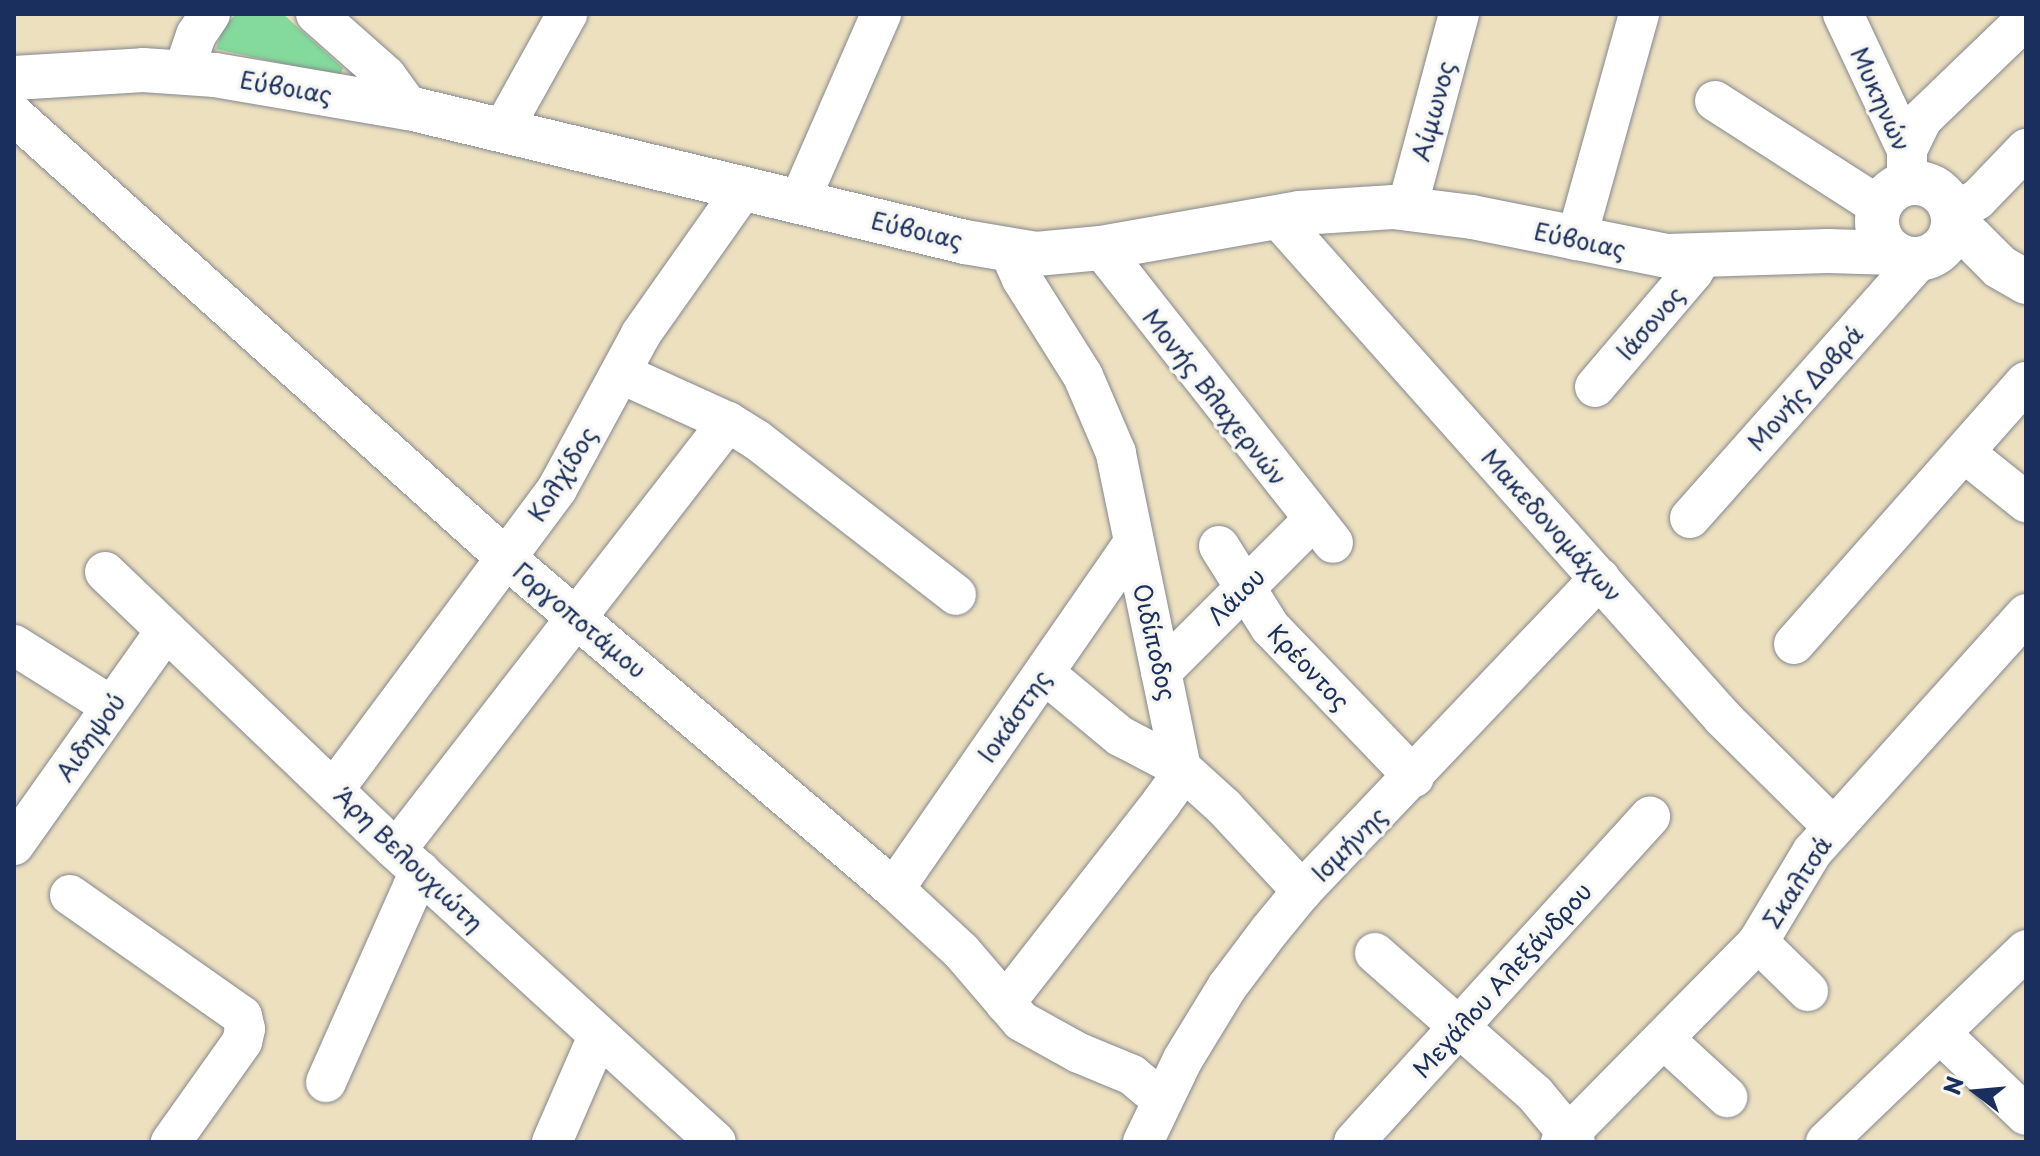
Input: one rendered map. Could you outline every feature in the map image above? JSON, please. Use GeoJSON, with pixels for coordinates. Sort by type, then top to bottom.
{"type":"FeatureCollection","features":[{"type":"Feature","properties":{"kind":"main road","name":"Εύβοιας"},"geometry":{"type":"LineString","coordinates":[[14,78],[112,70],[183,73],[409,108],[799,202],[1036,254],[1101,248],[1277,217],[1359,208],[1407,208],[1472,217],[1649,254],[1702,257],[1828,251],[1931,239]]}},
{"type":"Feature","properties":{"kind":"main road"},"geometry":{"type":"LineString","coordinates":[[1828,251],[1854,236],[1892,188],[1912,182],[1933,186],[1942,193],[1931,239]]}},
{"type":"Feature","properties":{"kind":"main road"},"geometry":{"type":"LineString","coordinates":[[1892,188],[1880,235],[1931,239],[2013,275]]}},
{"type":"Feature","properties":{"kind":"street"},"geometry":{"type":"LineString","coordinates":[[183,73],[196,35],[210,14]]}},
{"type":"Feature","properties":{"kind":"street"},"geometry":{"type":"LineString","coordinates":[[316,14],[386,76],[409,108]]}},
{"type":"Feature","properties":{"kind":"street"},"geometry":{"type":"LineString","coordinates":[[502,131],[567,14]]}},
{"type":"Feature","properties":{"kind":"street"},"geometry":{"type":"LineString","coordinates":[[799,202],[881,14]]}},
{"type":"Feature","properties":{"kind":"street","name":"Αίμωνος"},"geometry":{"type":"LineString","coordinates":[[1407,208],[1459,14]]}},
{"type":"Feature","properties":{"kind":"street"},"geometry":{"type":"LineString","coordinates":[[1576,240],[1639,14]]}},
{"type":"Feature","properties":{"kind":"street","name":"Μυκηνών"},"geometry":{"type":"LineString","coordinates":[[1843,14],[1892,188]]}},
{"type":"Feature","properties":{"kind":"street"},"geometry":{"type":"LineString","coordinates":[[1715,101],[1892,188],[1922,119],[2026,19]]}},
{"type":"Feature","properties":{"kind":"street","name":"Γοργοποτάμου"},"geometry":{"type":"LineString","coordinates":[[14,115],[506,558],[894,889],[961,951],[1027,1025],[1079,1053],[1132,1075],[1161,1099]]}},
{"type":"Feature","properties":{"kind":"street","name":"Μονής Δοβρά"},"geometry":{"type":"LineString","coordinates":[[1690,518],[1931,239],[1977,200],[2026,149]]}},
{"type":"Feature","properties":{"kind":"street","name":"Κολχίδος"},"geometry":{"type":"LineString","coordinates":[[335,788],[570,469],[658,307],[744,188]]}},
{"type":"Feature","properties":{"kind":"street","name":"Μακεδονομάχων"},"geometry":{"type":"LineString","coordinates":[[1277,217],[1723,718],[1833,827]]}},
{"type":"Feature","properties":{"kind":"street","name":"Μονής Βλαχερνών"},"geometry":{"type":"LineString","coordinates":[[1101,248],[1322,532]]}},
{"type":"Feature","properties":{"kind":"street","name":"Οιδίποδος"},"geometry":{"type":"LineString","coordinates":[[1009,250],[1022,279],[1091,391],[1116,453],[1181,768]]}},
{"type":"Feature","properties":{"kind":"street","name":"Ιάσονος"},"geometry":{"type":"LineString","coordinates":[[1595,387],[1693,272],[1702,257]]}},
{"type":"Feature","properties":{"kind":"street"},"geometry":{"type":"LineString","coordinates":[[622,374],[728,422],[812,480],[956,595]]}},
{"type":"Feature","properties":{"kind":"street"},"geometry":{"type":"LineString","coordinates":[[1794,644],[1899,523],[1966,454],[2026,382]]}},
{"type":"Feature","properties":{"kind":"street"},"geometry":{"type":"LineString","coordinates":[[326,1082],[408,861],[577,617],[728,422]]}},
{"type":"Feature","properties":{"kind":"street"},"geometry":{"type":"LineString","coordinates":[[1966,454],[2026,502]]}},
{"type":"Feature","properties":{"kind":"street","name":"Λάιου"},"geometry":{"type":"LineString","coordinates":[[1161,672],[1244,587],[1322,532]]}},
{"type":"Feature","properties":{"kind":"street","name":"Ιοκάστης"},"geometry":{"type":"LineString","coordinates":[[894,889],[1134,543]]}},
{"type":"Feature","properties":{"kind":"street","name":"Κρέοντος"},"geometry":{"type":"LineString","coordinates":[[1219,546],[1270,627],[1414,777]]}},
{"type":"Feature","properties":{"kind":"street","name":"Άρη Βελουχιώτη"},"geometry":{"type":"LineString","coordinates":[[105,572],[335,788],[408,861],[716,1142]]}},
{"type":"Feature","properties":{"kind":"street","name":"Ισμήνης"},"geometry":{"type":"LineString","coordinates":[[1143,1142],[1161,1099],[1227,987],[1302,891],[1414,777],[1600,578]]}},
{"type":"Feature","properties":{"kind":"street","name":"Σκαλτσά"},"geometry":{"type":"LineString","coordinates":[[1568,1140],[1758,942],[1800,869],[1833,827],[1927,728],[2026,614]]}},
{"type":"Feature","properties":{"kind":"street","name":"Αιδηψού"},"geometry":{"type":"LineString","coordinates":[[20,825],[166,630]]}},
{"type":"Feature","properties":{"kind":"street"},"geometry":{"type":"LineString","coordinates":[[14,645],[111,706]]}},
{"type":"Feature","properties":{"kind":"street"},"geometry":{"type":"LineString","coordinates":[[1044,673],[1120,736],[1181,768],[1224,807],[1302,891]]}},
{"type":"Feature","properties":{"kind":"street"},"geometry":{"type":"LineString","coordinates":[[1005,1003],[1161,803],[1179,778],[1181,768]]}},
{"type":"Feature","properties":{"kind":"street","name":"Μεγάλου Αλεξάνδρου"},"geometry":{"type":"LineString","coordinates":[[1354,1142],[1650,817]]}},
{"type":"Feature","properties":{"kind":"street"},"geometry":{"type":"LineString","coordinates":[[70,895],[242,1016],[245,1026],[242,1042],[171,1142]]}},
{"type":"Feature","properties":{"kind":"street"},"geometry":{"type":"LineString","coordinates":[[1758,942],[1808,991]]}},
{"type":"Feature","properties":{"kind":"street"},"geometry":{"type":"LineString","coordinates":[[1826,1142],[2026,950]]}},
{"type":"Feature","properties":{"kind":"street"},"geometry":{"type":"LineString","coordinates":[[1375,953],[1535,1094],[1568,1140]]}},
{"type":"Feature","properties":{"kind":"street"},"geometry":{"type":"LineString","coordinates":[[1941,1034],[2026,1115]]}},
{"type":"Feature","properties":{"kind":"street"},"geometry":{"type":"LineString","coordinates":[[552,1142],[598,1036]]}},
{"type":"Feature","properties":{"kind":"street"},"geometry":{"type":"LineString","coordinates":[[1664,1039],[1727,1097]]}},
{"type":"Feature","properties":{"kind":"street"},"geometry":{"type":"LineString","coordinates":[[2009,1142],[2026,1126]]}},
{"type":"Feature","properties":{"kind":"green space"},"geometry":{"type":"Polygon","coordinates":[[[236,14],[283,14],[343,68],[340,76],[216,49],[223,28],[236,14]]]}}]}
